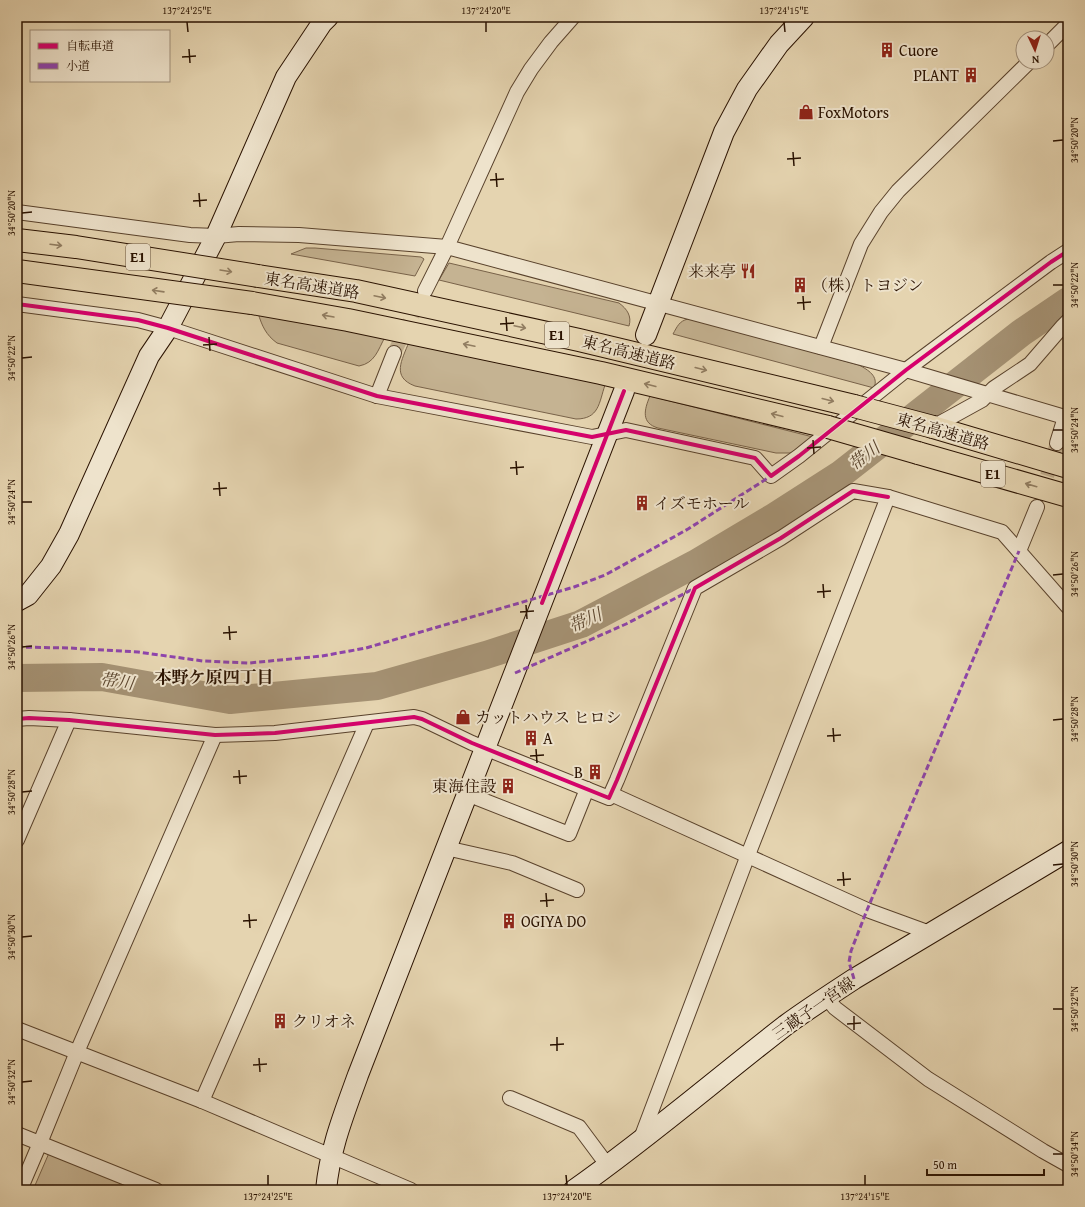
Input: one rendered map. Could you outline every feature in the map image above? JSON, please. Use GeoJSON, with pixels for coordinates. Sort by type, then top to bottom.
{"type":"FeatureCollection","features":[{"type":"Feature","properties":{"kind":"highway","name":"東名高速道路"},"geometry":{"type":"LineString","coordinates":[[17,240],[76,247],[356,291],[564,336],[854,406],[933,427],[1068,467]]}},
{"type":"Feature","properties":{"kind":"highway","name":"東名高速道路"},"geometry":{"type":"LineString","coordinates":[[17,271],[252,303],[348,320],[602,373],[828,428],[1068,496]]}},
{"type":"Feature","properties":{"kind":"street"},"geometry":{"type":"LineString","coordinates":[[17,601],[28,595],[51,566],[65,540],[149,356],[168,328],[216,236],[286,77],[322,23],[328,17]]}},
{"type":"Feature","properties":{"kind":"street"},"geometry":{"type":"LineString","coordinates":[[425,291],[447,247],[517,92],[531,69],[551,42],[573,17]]}},
{"type":"Feature","properties":{"kind":"street"},"geometry":{"type":"LineString","coordinates":[[646,335],[724,132],[747,89],[779,44],[804,17]]}},
{"type":"Feature","properties":{"kind":"street"},"geometry":{"type":"LineString","coordinates":[[1055,37],[1068,24]]}},
{"type":"Feature","properties":{"kind":"street"},"geometry":{"type":"LineString","coordinates":[[821,347],[861,244],[881,212],[898,191],[1021,70]]}},
{"type":"Feature","properties":{"kind":"street"},"geometry":{"type":"LineString","coordinates":[[17,212],[190,235],[299,235],[447,247],[821,347],[1066,417],[1057,443]]}},
{"type":"Feature","properties":{"kind":"street"},"geometry":{"type":"LineString","coordinates":[[17,304],[138,320],[168,328],[378,396],[592,437],[626,430],[755,458],[771,476],[912,372],[1051,262],[1068,251]]}},
{"type":"Feature","properties":{"kind":"street"},"geometry":{"type":"LineString","coordinates":[[933,427],[982,400],[985,393],[1030,364],[1068,321]]}},
{"type":"Feature","properties":{"kind":"street"},"geometry":{"type":"LineString","coordinates":[[378,396],[394,353]]}},
{"type":"Feature","properties":{"kind":"street"},"geometry":{"type":"LineString","coordinates":[[326,1190],[335,1140],[358,1076],[624,391]]}},
{"type":"Feature","properties":{"kind":"street"},"geometry":{"type":"LineString","coordinates":[[17,719],[29,718],[69,720],[215,735],[275,733],[414,717],[422,719],[485,748],[609,798],[695,588],[781,538],[853,491],[888,497],[1002,532],[1068,607]]}},
{"type":"Feature","properties":{"kind":"street"},"geometry":{"type":"LineString","coordinates":[[640,1141],[748,855],[888,497]]}},
{"type":"Feature","properties":{"kind":"street"},"geometry":{"type":"LineString","coordinates":[[1019,551],[1038,508]]}},
{"type":"Feature","properties":{"kind":"street"},"geometry":{"type":"LineString","coordinates":[[17,840],[69,720]]}},
{"type":"Feature","properties":{"kind":"street"},"geometry":{"type":"LineString","coordinates":[[202,1101],[367,723]]}},
{"type":"Feature","properties":{"kind":"street"},"geometry":{"type":"LineString","coordinates":[[20,1184],[40,1143],[77,1052],[215,735]]}},
{"type":"Feature","properties":{"kind":"street"},"geometry":{"type":"LineString","coordinates":[[467,794],[569,834],[587,789]]}},
{"type":"Feature","properties":{"kind":"street"},"geometry":{"type":"LineString","coordinates":[[611,794],[867,910],[930,933]]}},
{"type":"Feature","properties":{"kind":"street"},"geometry":{"type":"LineString","coordinates":[[446,848],[512,863],[577,890]]}},
{"type":"Feature","properties":{"kind":"street","name":"三蔵子一宮線"},"geometry":{"type":"LineString","coordinates":[[574,1190],[608,1166],[787,1025],[826,997],[930,933],[1068,852]]}},
{"type":"Feature","properties":{"kind":"street"},"geometry":{"type":"LineString","coordinates":[[826,997],[836,1008],[928,1079],[1068,1165]]}},
{"type":"Feature","properties":{"kind":"street"},"geometry":{"type":"LineString","coordinates":[[17,1029],[202,1101],[411,1190]]}},
{"type":"Feature","properties":{"kind":"street"},"geometry":{"type":"LineString","coordinates":[[510,1098],[579,1127],[608,1166]]}},
{"type":"Feature","properties":{"kind":"street"},"geometry":{"type":"LineString","coordinates":[[17,1134],[156,1190]]}},
{"type":"Feature","properties":{"kind":"shaded area"},"geometry":{"type":"Polygon","coordinates":[[[306,248],[421,257],[424,259],[415,276],[291,254],[306,248]]]}},
{"type":"Feature","properties":{"kind":"shaded area"},"geometry":{"type":"Polygon","coordinates":[[[449,263],[619,303],[628,313],[630,319],[629,326],[439,280],[449,263]]]}},
{"type":"Feature","properties":{"kind":"shaded area"},"geometry":{"type":"Polygon","coordinates":[[[258,313],[385,337],[372,359],[369,362],[359,366],[277,343],[265,330],[258,313]]]}},
{"type":"Feature","properties":{"kind":"shaded area"},"geometry":{"type":"Polygon","coordinates":[[[688,319],[694,319],[859,365],[869,371],[874,377],[874,388],[673,334],[680,323],[688,319]]]}},
{"type":"Feature","properties":{"kind":"shaded area"},"geometry":{"type":"Polygon","coordinates":[[[409,342],[605,385],[599,404],[594,413],[584,418],[576,419],[415,386],[403,378],[400,367],[409,342]]]}},
{"type":"Feature","properties":{"kind":"shaded area"},"geometry":{"type":"Polygon","coordinates":[[[650,396],[813,437],[791,453],[776,453],[658,428],[649,423],[645,415],[646,406],[650,396]]]}},
{"type":"Feature","properties":{"kind":"shaded area"},"geometry":{"type":"Polygon","coordinates":[[[49,1153],[137,1190],[33,1190],[49,1153]]]}},
{"type":"Feature","properties":{"kind":"waterway","name":"帯川"},"geometry":{"type":"LineString","coordinates":[[17,678],[102,677],[230,700],[377,686],[486,655],[581,624],[695,564],[774,517],[841,474],[1021,333],[1068,301]]}},
{"type":"Feature","properties":{"kind":"tunnel"},"geometry":{"type":"LineString","coordinates":[[394,353],[421,298]]}},
{"type":"Feature","properties":{"kind":"tunnel"},"geometry":{"type":"LineString","coordinates":[[1041,496],[1057,443]]}},
{"type":"Feature","properties":{"kind":"marked path"},"geometry":{"type":"LineString","coordinates":[[17,647],[138,652],[203,661],[249,663],[322,656],[366,648],[574,587],[605,575],[688,529],[771,476]]}},
{"type":"Feature","properties":{"kind":"marked path"},"geometry":{"type":"LineString","coordinates":[[854,979],[849,962],[851,951],[1019,551]]}},
{"type":"Feature","properties":{"kind":"marked path"},"geometry":{"type":"LineString","coordinates":[[515,673],[626,624],[695,588]]}},
{"type":"Feature","properties":{"kind":"cycle path"},"geometry":{"type":"LineString","coordinates":[[17,304],[138,320],[168,328],[377,396],[592,437],[626,430],[755,458],[771,476],[799,456],[906,370],[1068,251]]}},
{"type":"Feature","properties":{"kind":"cycle path"},"geometry":{"type":"LineString","coordinates":[[542,603],[624,391]]}},
{"type":"Feature","properties":{"kind":"cycle path"},"geometry":{"type":"LineString","coordinates":[[17,719],[29,718],[69,720],[215,735],[275,733],[414,717],[422,719],[472,743],[609,798],[695,588],[781,538],[853,491],[888,497]]}},
{"type":"Feature","properties":{"kind":"place","name":"Cuore"},"geometry":{"type":"Point","coordinates":[887,50]}},
{"type":"Feature","properties":{"kind":"place","name":"PLANT"},"geometry":{"type":"Point","coordinates":[971,75]}},
{"type":"Feature","properties":{"kind":"place","name":"FoxMotors"},"geometry":{"type":"Point","coordinates":[806,112]}},
{"type":"Feature","properties":{"kind":"place","name":"来来亭"},"geometry":{"type":"Point","coordinates":[748,271]}},
{"type":"Feature","properties":{"kind":"place","name":"（株）トヨジン"},"geometry":{"type":"Point","coordinates":[800,285]}},
{"type":"Feature","properties":{"kind":"place","name":"イズモホール"},"geometry":{"type":"Point","coordinates":[642,503]}},
{"type":"Feature","properties":{"kind":"place","name":"カットハウス ヒロシ"},"geometry":{"type":"Point","coordinates":[463,717]}},
{"type":"Feature","properties":{"kind":"place","name":"A"},"geometry":{"type":"Point","coordinates":[531,738]}},
{"type":"Feature","properties":{"kind":"place","name":"B"},"geometry":{"type":"Point","coordinates":[595,772]}},
{"type":"Feature","properties":{"kind":"place","name":"東海住設"},"geometry":{"type":"Point","coordinates":[508,786]}},
{"type":"Feature","properties":{"kind":"place","name":"OGIYA DO"},"geometry":{"type":"Point","coordinates":[509,921]}},
{"type":"Feature","properties":{"kind":"place","name":"クリオネ"},"geometry":{"type":"Point","coordinates":[280,1021]}},
{"type":"Feature","properties":{"kind":"district","name":"本野ケ原四丁目"},"geometry":{"type":"Point","coordinates":[214,677]}}]}
